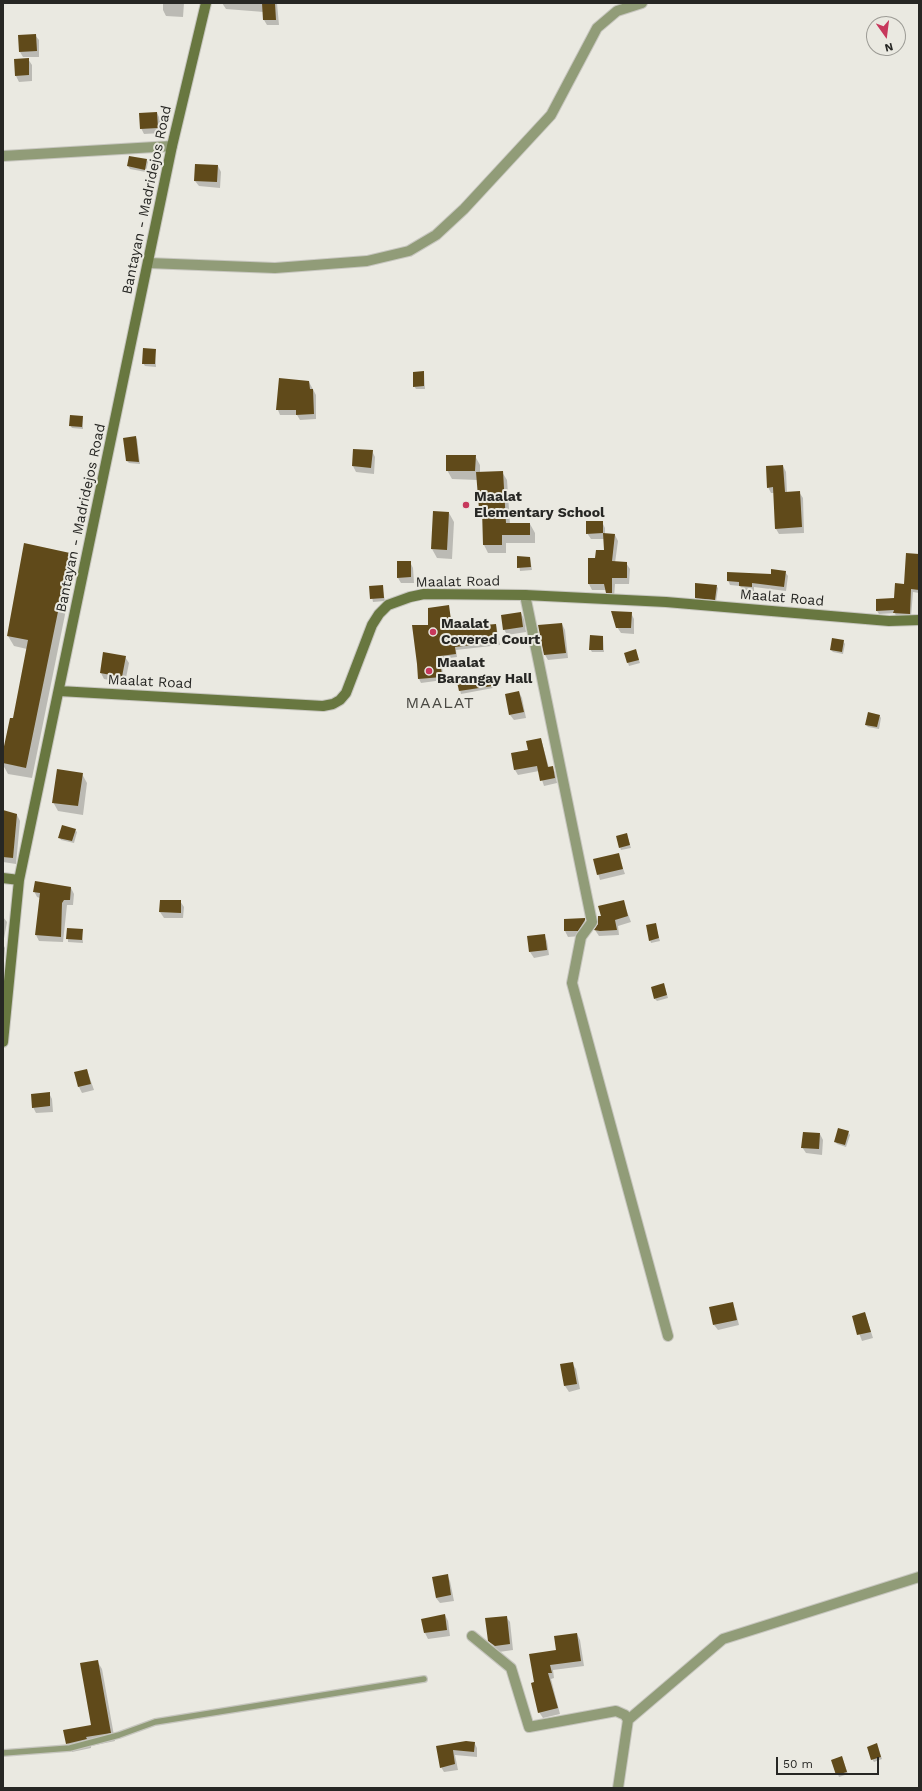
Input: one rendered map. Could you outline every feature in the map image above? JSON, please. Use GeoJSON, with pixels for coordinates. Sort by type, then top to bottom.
{"type":"FeatureCollection","features":[{"type":"Feature","properties":{"kind":"main road","name":"Bantayan - Madridejos Road"},"geometry":{"type":"LineString","coordinates":[[3,1042],[19,880],[172,146],[206,3]]}},
{"type":"Feature","properties":{"kind":"main road","name":"Maalat Road"},"geometry":{"type":"LineString","coordinates":[[59,691],[323,706],[333,704],[340,700],[346,693],[372,625],[388,605],[410,597],[424,594],[525,595],[666,602],[889,621],[919,620]]}},
{"type":"Feature","properties":{"kind":"main road"},"geometry":{"type":"LineString","coordinates":[[3,878],[19,880]]}},
{"type":"Feature","properties":{"kind":"street"},"geometry":{"type":"LineString","coordinates":[[148,263],[275,268],[367,260],[409,250],[436,235],[464,209],[551,114],[597,28],[617,11],[642,3]]}},
{"type":"Feature","properties":{"kind":"street"},"geometry":{"type":"LineString","coordinates":[[3,156],[172,146]]}},
{"type":"Feature","properties":{"kind":"street"},"geometry":{"type":"LineString","coordinates":[[525,595],[592,922],[581,937],[572,983],[668,1336]]}},
{"type":"Feature","properties":{"kind":"street"},"geometry":{"type":"LineString","coordinates":[[628,1720],[723,1639],[919,1577]]}},
{"type":"Feature","properties":{"kind":"street"},"geometry":{"type":"LineString","coordinates":[[472,1636],[511,1668],[529,1727],[616,1711],[625,1715],[628,1720],[618,1788]]}},
{"type":"Feature","properties":{"kind":"lane"},"geometry":{"type":"LineString","coordinates":[[3,1753],[70,1748],[119,1735],[155,1722],[424,1679]]}},
{"type":"Feature","properties":{"kind":"building"},"geometry":{"type":"Polygon","coordinates":[[[262,3],[275,3],[276,20],[263,20],[262,3]]]}},
{"type":"Feature","properties":{"kind":"building"},"geometry":{"type":"Polygon","coordinates":[[[36,34],[37,51],[19,52],[18,35],[36,34]]]}},
{"type":"Feature","properties":{"kind":"building"},"geometry":{"type":"Polygon","coordinates":[[[29,58],[29,75],[15,76],[14,59],[29,58]]]}},
{"type":"Feature","properties":{"kind":"building"},"geometry":{"type":"Polygon","coordinates":[[[157,112],[158,128],[140,129],[139,113],[157,112]]]}},
{"type":"Feature","properties":{"kind":"building"},"geometry":{"type":"Polygon","coordinates":[[[129,156],[147,159],[145,170],[127,166],[129,156]]]}},
{"type":"Feature","properties":{"kind":"building"},"geometry":{"type":"Polygon","coordinates":[[[195,164],[218,165],[217,182],[194,181],[195,164]]]}},
{"type":"Feature","properties":{"kind":"building"},"geometry":{"type":"Polygon","coordinates":[[[143,348],[156,349],[155,364],[142,364],[143,348]]]}},
{"type":"Feature","properties":{"kind":"building"},"geometry":{"type":"Polygon","coordinates":[[[424,371],[424,386],[413,387],[413,372],[424,371]]]}},
{"type":"Feature","properties":{"kind":"building"},"geometry":{"type":"Polygon","coordinates":[[[279,378],[309,381],[310,389],[313,389],[314,414],[296,415],[296,410],[276,410],[279,378]]]}},
{"type":"Feature","properties":{"kind":"building"},"geometry":{"type":"Polygon","coordinates":[[[70,415],[83,416],[82,427],[69,426],[70,415]]]}},
{"type":"Feature","properties":{"kind":"building"},"geometry":{"type":"Polygon","coordinates":[[[136,436],[139,462],[126,461],[123,438],[136,436]]]}},
{"type":"Feature","properties":{"kind":"building"},"geometry":{"type":"Polygon","coordinates":[[[353,449],[373,450],[371,468],[352,466],[353,449]]]}},
{"type":"Feature","properties":{"kind":"building"},"geometry":{"type":"Polygon","coordinates":[[[446,455],[476,455],[475,471],[446,471],[446,455]]]}},
{"type":"Feature","properties":{"kind":"building"},"geometry":{"type":"Polygon","coordinates":[[[783,465],[785,492],[800,491],[802,527],[775,529],[773,487],[767,488],[766,466],[783,465]]]}},
{"type":"Feature","properties":{"kind":"building"},"geometry":{"type":"Polygon","coordinates":[[[503,471],[506,523],[530,523],[530,535],[502,535],[502,545],[483,545],[482,509],[479,509],[476,472],[503,471]]]}},
{"type":"Feature","properties":{"kind":"building"},"geometry":{"type":"Polygon","coordinates":[[[433,511],[449,512],[447,550],[431,549],[433,511]]]}},
{"type":"Feature","properties":{"kind":"building"},"geometry":{"type":"Polygon","coordinates":[[[586,521],[603,521],[603,533],[586,534],[586,521]]]}},
{"type":"Feature","properties":{"kind":"building"},"geometry":{"type":"Polygon","coordinates":[[[603,533],[615,534],[612,561],[627,562],[627,578],[612,578],[612,593],[606,593],[604,584],[588,584],[588,558],[595,558],[596,550],[604,550],[603,533]]]}},
{"type":"Feature","properties":{"kind":"building"},"geometry":{"type":"Polygon","coordinates":[[[24,543],[70,553],[26,768],[3,763],[3,751],[10,718],[13,718],[28,640],[7,636],[24,543]]]}},
{"type":"Feature","properties":{"kind":"building"},"geometry":{"type":"Polygon","coordinates":[[[906,553],[919,554],[919,590],[911,589],[910,614],[893,613],[894,610],[876,611],[876,599],[894,598],[895,583],[904,584],[906,553]]]}},
{"type":"Feature","properties":{"kind":"building"},"geometry":{"type":"Polygon","coordinates":[[[517,556],[530,557],[531,567],[517,568],[517,556]]]}},
{"type":"Feature","properties":{"kind":"building"},"geometry":{"type":"Polygon","coordinates":[[[397,561],[411,561],[411,577],[397,578],[397,561]]]}},
{"type":"Feature","properties":{"kind":"building"},"geometry":{"type":"Polygon","coordinates":[[[771,569],[786,571],[784,587],[752,583],[752,587],[739,586],[739,582],[727,581],[727,572],[771,574],[771,569]]]}},
{"type":"Feature","properties":{"kind":"building"},"geometry":{"type":"Polygon","coordinates":[[[695,583],[717,585],[715,600],[695,598],[695,583]]]}},
{"type":"Feature","properties":{"kind":"building"},"geometry":{"type":"Polygon","coordinates":[[[383,585],[384,598],[370,599],[369,586],[383,585]]]}},
{"type":"Feature","properties":{"kind":"building"},"geometry":{"type":"Polygon","coordinates":[[[449,605],[452,628],[496,624],[498,642],[455,647],[456,654],[440,656],[442,677],[418,679],[412,625],[428,625],[428,608],[449,605]]]}},
{"type":"Feature","properties":{"kind":"building"},"geometry":{"type":"Polygon","coordinates":[[[611,611],[632,612],[631,628],[616,628],[611,611]]]}},
{"type":"Feature","properties":{"kind":"building"},"geometry":{"type":"Polygon","coordinates":[[[521,612],[523,627],[503,630],[501,615],[521,612]]]}},
{"type":"Feature","properties":{"kind":"building"},"geometry":{"type":"Polygon","coordinates":[[[562,623],[566,653],[544,655],[538,625],[562,623]]]}},
{"type":"Feature","properties":{"kind":"building"},"geometry":{"type":"Polygon","coordinates":[[[590,635],[603,636],[603,650],[589,650],[590,635]]]}},
{"type":"Feature","properties":{"kind":"building"},"geometry":{"type":"Polygon","coordinates":[[[832,638],[844,640],[842,652],[830,650],[832,638]]]}},
{"type":"Feature","properties":{"kind":"building"},"geometry":{"type":"Polygon","coordinates":[[[636,649],[639,660],[627,663],[624,653],[636,649]]]}},
{"type":"Feature","properties":{"kind":"building"},"geometry":{"type":"Polygon","coordinates":[[[103,652],[126,656],[122,677],[100,673],[103,652]]]}},
{"type":"Feature","properties":{"kind":"building"},"geometry":{"type":"Polygon","coordinates":[[[473,675],[473,679],[491,675],[493,686],[459,691],[457,682],[460,682],[459,678],[473,675]]]}},
{"type":"Feature","properties":{"kind":"building"},"geometry":{"type":"Polygon","coordinates":[[[519,691],[524,712],[509,715],[505,694],[519,691]]]}},
{"type":"Feature","properties":{"kind":"building"},"geometry":{"type":"Polygon","coordinates":[[[868,712],[880,715],[877,727],[865,725],[868,712]]]}},
{"type":"Feature","properties":{"kind":"building"},"geometry":{"type":"Polygon","coordinates":[[[541,738],[548,767],[553,766],[555,778],[540,781],[537,766],[514,770],[511,753],[528,750],[526,741],[541,738]]]}},
{"type":"Feature","properties":{"kind":"building"},"geometry":{"type":"Polygon","coordinates":[[[57,769],[83,773],[78,806],[52,803],[57,769]]]}},
{"type":"Feature","properties":{"kind":"building"},"geometry":{"type":"Polygon","coordinates":[[[3,810],[17,814],[13,858],[3,857],[3,810]]]}},
{"type":"Feature","properties":{"kind":"building"},"geometry":{"type":"Polygon","coordinates":[[[62,825],[76,829],[72,841],[58,838],[62,825]]]}},
{"type":"Feature","properties":{"kind":"building"},"geometry":{"type":"Polygon","coordinates":[[[627,833],[630,845],[619,848],[616,836],[627,833]]]}},
{"type":"Feature","properties":{"kind":"building"},"geometry":{"type":"Polygon","coordinates":[[[619,853],[623,869],[597,875],[593,859],[619,853]]]}},
{"type":"Feature","properties":{"kind":"building"},"geometry":{"type":"Polygon","coordinates":[[[35,881],[71,887],[70,900],[64,900],[62,903],[61,937],[35,935],[40,893],[33,892],[35,881]]]}},
{"type":"Feature","properties":{"kind":"building"},"geometry":{"type":"Polygon","coordinates":[[[160,900],[181,900],[181,913],[159,912],[160,900]]]}},
{"type":"Feature","properties":{"kind":"building"},"geometry":{"type":"Polygon","coordinates":[[[624,900],[628,916],[615,920],[617,930],[594,930],[598,924],[598,916],[601,916],[598,906],[624,900]]]}},
{"type":"Feature","properties":{"kind":"building"},"geometry":{"type":"Polygon","coordinates":[[[585,918],[578,931],[564,931],[564,919],[585,918]]]}},
{"type":"Feature","properties":{"kind":"building"},"geometry":{"type":"Polygon","coordinates":[[[656,923],[659,938],[649,941],[646,925],[656,923]]]}},
{"type":"Feature","properties":{"kind":"building"},"geometry":{"type":"Polygon","coordinates":[[[67,928],[83,929],[82,940],[66,939],[67,928]]]}},
{"type":"Feature","properties":{"kind":"building"},"geometry":{"type":"Polygon","coordinates":[[[545,934],[547,950],[529,952],[527,936],[545,934]]]}},
{"type":"Feature","properties":{"kind":"building"},"geometry":{"type":"Polygon","coordinates":[[[664,983],[667,995],[654,999],[651,987],[664,983]]]}},
{"type":"Feature","properties":{"kind":"building"},"geometry":{"type":"Polygon","coordinates":[[[87,1069],[91,1084],[78,1087],[74,1072],[87,1069]]]}},
{"type":"Feature","properties":{"kind":"building"},"geometry":{"type":"Polygon","coordinates":[[[50,1092],[50,1106],[32,1108],[31,1094],[50,1092]]]}},
{"type":"Feature","properties":{"kind":"building"},"geometry":{"type":"Polygon","coordinates":[[[838,1128],[849,1131],[845,1145],[834,1142],[838,1128]]]}},
{"type":"Feature","properties":{"kind":"building"},"geometry":{"type":"Polygon","coordinates":[[[803,1132],[820,1133],[819,1149],[801,1148],[803,1132]]]}},
{"type":"Feature","properties":{"kind":"building"},"geometry":{"type":"Polygon","coordinates":[[[733,1302],[737,1320],[713,1325],[709,1307],[733,1302]]]}},
{"type":"Feature","properties":{"kind":"building"},"geometry":{"type":"Polygon","coordinates":[[[865,1312],[871,1332],[857,1335],[852,1316],[865,1312]]]}},
{"type":"Feature","properties":{"kind":"building"},"geometry":{"type":"Polygon","coordinates":[[[573,1362],[577,1384],[564,1386],[560,1364],[573,1362]]]}},
{"type":"Feature","properties":{"kind":"building"},"geometry":{"type":"Polygon","coordinates":[[[448,1574],[451,1595],[436,1598],[432,1577],[448,1574]]]}},
{"type":"Feature","properties":{"kind":"building"},"geometry":{"type":"Polygon","coordinates":[[[445,1614],[447,1630],[424,1633],[421,1619],[445,1614]]]}},
{"type":"Feature","properties":{"kind":"building"},"geometry":{"type":"Polygon","coordinates":[[[507,1616],[510,1644],[495,1646],[488,1641],[485,1618],[507,1616]]]}},
{"type":"Feature","properties":{"kind":"building"},"geometry":{"type":"Polygon","coordinates":[[[577,1633],[581,1661],[550,1665],[552,1673],[548,1673],[558,1708],[538,1713],[531,1683],[534,1682],[529,1654],[556,1650],[554,1636],[577,1633]]]}},
{"type":"Feature","properties":{"kind":"building"},"geometry":{"type":"Polygon","coordinates":[[[98,1660],[111,1733],[86,1737],[87,1739],[66,1744],[63,1730],[91,1725],[80,1663],[98,1660]]]}},
{"type":"Feature","properties":{"kind":"building"},"geometry":{"type":"Polygon","coordinates":[[[466,1741],[475,1742],[474,1752],[453,1750],[455,1764],[440,1768],[436,1746],[466,1741]]]}},
{"type":"Feature","properties":{"kind":"building"},"geometry":{"type":"Polygon","coordinates":[[[877,1743],[881,1757],[871,1760],[867,1747],[877,1743]]]}},
{"type":"Feature","properties":{"kind":"building"},"geometry":{"type":"Polygon","coordinates":[[[842,1756],[847,1772],[836,1775],[831,1760],[842,1756]]]}},
{"type":"Feature","properties":{"kind":"place","name":"Maalat Elementary School"},"geometry":{"type":"Point","coordinates":[466,505]}},
{"type":"Feature","properties":{"kind":"place","name":"Maalat Covered Court"},"geometry":{"type":"Point","coordinates":[433,632]}},
{"type":"Feature","properties":{"kind":"place","name":"Maalat Barangay Hall"},"geometry":{"type":"Point","coordinates":[429,671]}},
{"type":"Feature","properties":{"kind":"district","name":"MAALAT"},"geometry":{"type":"Point","coordinates":[440,703]}}]}
